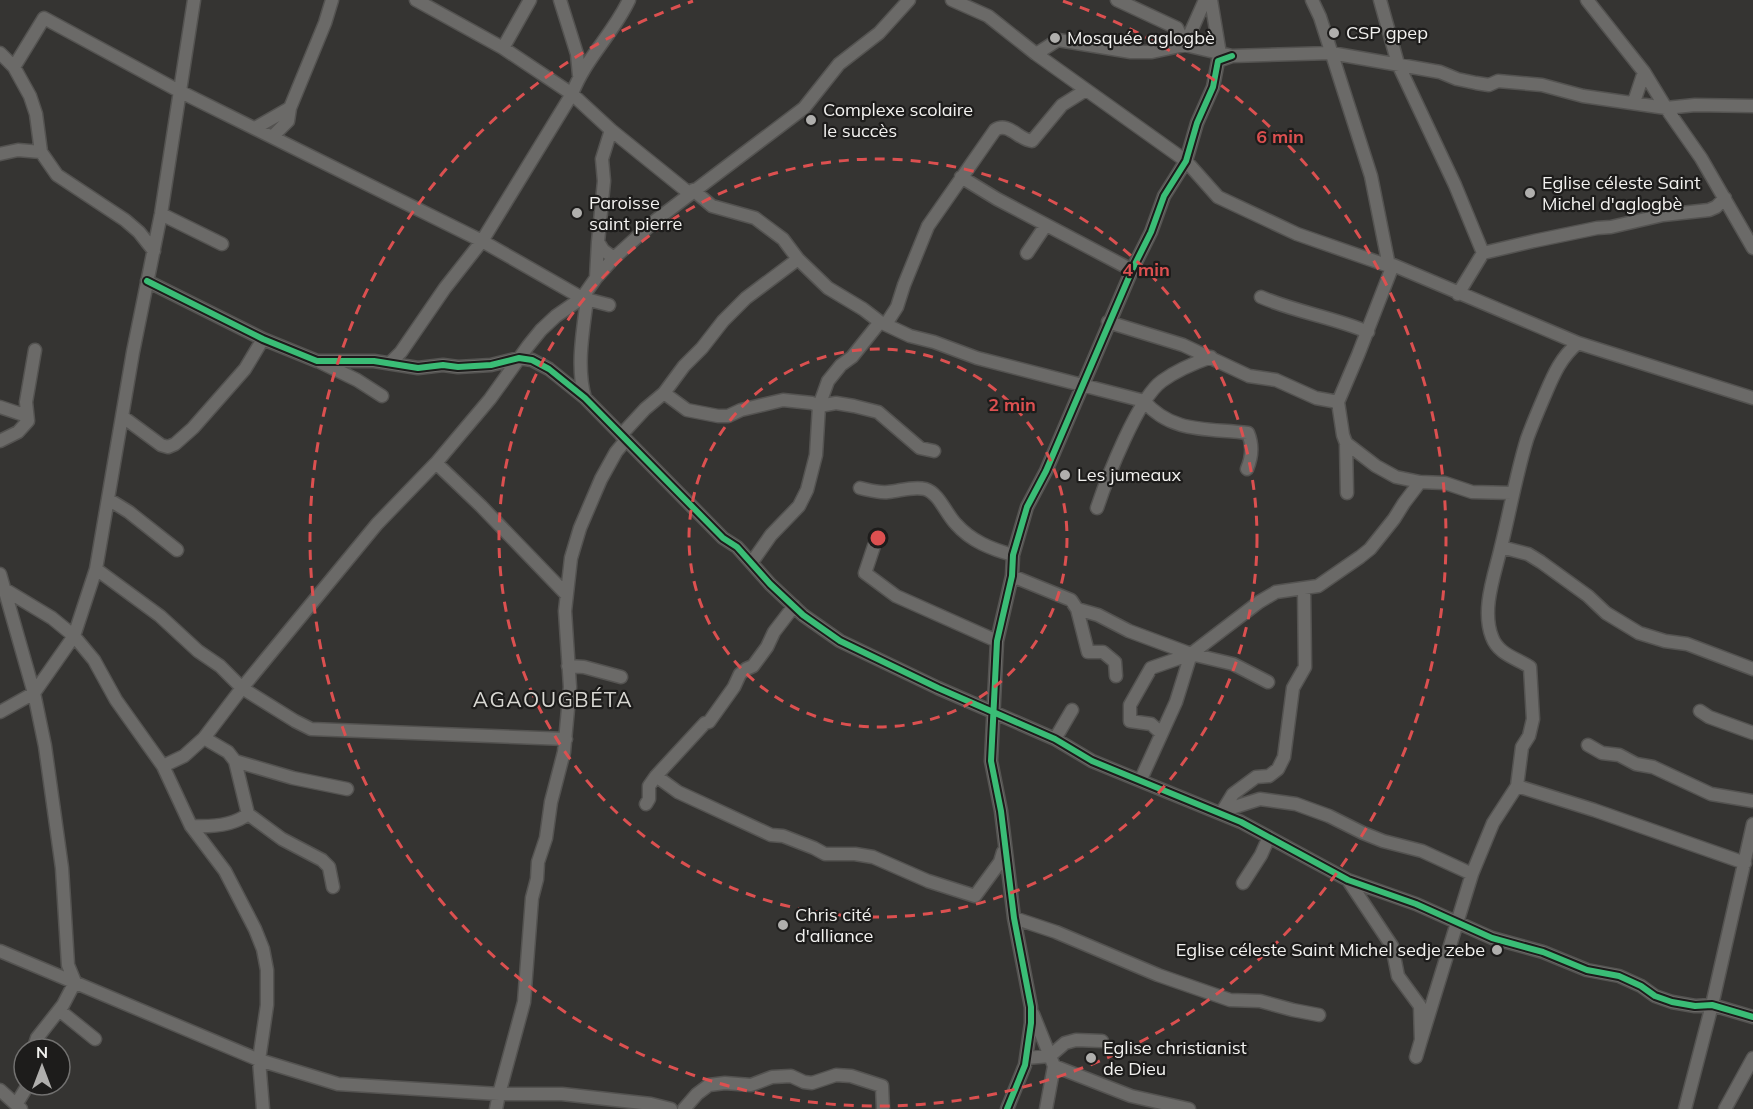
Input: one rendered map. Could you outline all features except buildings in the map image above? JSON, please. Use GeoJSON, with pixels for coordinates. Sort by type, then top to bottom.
{"type":"FeatureCollection","features":[{"type":"Feature","properties":{"kind":"street"},"geometry":{"type":"LineString","coordinates":[[0,712],[34,693],[74,636],[96,569],[133,352],[161,214],[194,0]]}},
{"type":"Feature","properties":{"kind":"street"},"geometry":{"type":"LineString","coordinates":[[273,136],[288,121],[290,108],[325,23],[332,0]]}},
{"type":"Feature","properties":{"kind":"street"},"geometry":{"type":"LineString","coordinates":[[416,0],[503,48],[572,94],[611,130],[712,206],[755,218],[783,239],[798,259],[828,288],[883,323],[910,336],[977,358],[1144,401],[1163,419],[1182,425],[1248,433],[1252,446],[1247,469]]}},
{"type":"Feature","properties":{"kind":"street"},"geometry":{"type":"LineString","coordinates":[[503,48],[530,0]]}},
{"type":"Feature","properties":{"kind":"street"},"geometry":{"type":"LineString","coordinates":[[560,0],[577,54],[579,75]]}},
{"type":"Feature","properties":{"kind":"street"},"geometry":{"type":"LineString","coordinates":[[390,363],[401,352],[445,288],[482,241],[572,94],[579,75],[622,16],[629,0]]}},
{"type":"Feature","properties":{"kind":"street"},"geometry":{"type":"LineString","coordinates":[[585,398],[582,389],[581,358],[584,299],[596,278],[614,258],[691,191],[804,108],[839,64],[879,33],[909,0]]}},
{"type":"Feature","properties":{"kind":"street"},"geometry":{"type":"LineString","coordinates":[[952,0],[988,16],[1036,54],[1186,161],[1218,197],[1297,234],[1391,266],[1578,343],[1753,398]]}},
{"type":"Feature","properties":{"kind":"street"},"geometry":{"type":"LineString","coordinates":[[1117,0],[1177,28],[1185,45]]}},
{"type":"Feature","properties":{"kind":"street"},"geometry":{"type":"LineString","coordinates":[[1185,45],[1205,0]]}},
{"type":"Feature","properties":{"kind":"street"},"geometry":{"type":"LineString","coordinates":[[1046,1109],[1052,1061],[1031,1007],[1014,918],[1001,812],[991,761],[997,641],[1012,576],[1013,555],[1027,507],[1046,471],[1108,322],[1151,232],[1164,196],[1186,161],[1197,123],[1213,87],[1223,57],[1211,0]]}},
{"type":"Feature","properties":{"kind":"street"},"geometry":{"type":"LineString","coordinates":[[1312,0],[1320,17],[1371,176],[1391,266],[1368,332],[1338,402],[1346,443],[1347,493]]}},
{"type":"Feature","properties":{"kind":"street"},"geometry":{"type":"LineString","coordinates":[[1380,0],[1398,64],[1455,184],[1483,253]]}},
{"type":"Feature","properties":{"kind":"street"},"geometry":{"type":"LineString","coordinates":[[1587,0],[1644,72],[1701,158],[1753,248]]}},
{"type":"Feature","properties":{"kind":"street"},"geometry":{"type":"LineString","coordinates":[[14,67],[44,18],[179,91],[482,241],[584,299],[609,305]]}},
{"type":"Feature","properties":{"kind":"street"},"geometry":{"type":"LineString","coordinates":[[1036,54],[1058,40],[1131,52],[1152,52],[1185,45],[1223,57],[1331,53],[1440,72],[1476,83],[1489,85],[1498,81],[1532,84],[1553,87],[1583,96],[1666,108],[1753,106]]}},
{"type":"Feature","properties":{"kind":"street"},"geometry":{"type":"LineString","coordinates":[[0,53],[14,67],[30,96],[36,114],[41,152],[57,175],[125,220],[139,232],[154,251]]}},
{"type":"Feature","properties":{"kind":"street"},"geometry":{"type":"LineString","coordinates":[[1634,102],[1644,72]]}},
{"type":"Feature","properties":{"kind":"street"},"geometry":{"type":"LineString","coordinates":[[752,562],[771,535],[799,506],[807,490],[816,455],[819,406],[828,381],[897,307],[928,226],[961,177],[995,130],[1000,127],[1006,128],[1032,141],[1062,105],[1086,90]]}},
{"type":"Feature","properties":{"kind":"street"},"geometry":{"type":"LineString","coordinates":[[255,128],[290,108]]}},
{"type":"Feature","properties":{"kind":"street"},"geometry":{"type":"LineString","coordinates":[[596,278],[604,181],[602,159],[611,130]]}},
{"type":"Feature","properties":{"kind":"street"},"geometry":{"type":"LineString","coordinates":[[0,154],[18,150],[41,152]]}},
{"type":"Feature","properties":{"kind":"street"},"geometry":{"type":"LineString","coordinates":[[961,177],[997,199],[1132,270]]}},
{"type":"Feature","properties":{"kind":"street"},"geometry":{"type":"LineString","coordinates":[[1458,294],[1483,253],[1664,215],[1708,210],[1716,207],[1725,198]]}},
{"type":"Feature","properties":{"kind":"street"},"geometry":{"type":"LineString","coordinates":[[161,214],[222,244]]}},
{"type":"Feature","properties":{"kind":"street"},"geometry":{"type":"LineString","coordinates":[[1027,253],[1046,225]]}},
{"type":"Feature","properties":{"kind":"street"},"geometry":{"type":"LineString","coordinates":[[598,242],[603,250],[614,258]]}},
{"type":"Feature","properties":{"kind":"street"},"geometry":{"type":"LineString","coordinates":[[496,1109],[524,1002],[532,898],[566,739],[569,698],[565,626],[566,594],[580,528],[601,479],[623,438],[645,409],[664,393],[684,366],[746,298],[798,259]]}},
{"type":"Feature","properties":{"kind":"street"},"geometry":{"type":"LineString","coordinates":[[147,281],[263,339],[357,380],[382,396]]}},
{"type":"Feature","properties":{"kind":"street"},"geometry":{"type":"LineString","coordinates":[[1261,297],[1368,332]]}},
{"type":"Feature","properties":{"kind":"street"},"geometry":{"type":"LineString","coordinates":[[163,766],[184,756],[204,738],[242,688],[377,524],[436,463],[490,399],[541,330],[564,310],[584,299]]}},
{"type":"Feature","properties":{"kind":"street"},"geometry":{"type":"LineString","coordinates":[[1108,322],[1183,345],[1249,376],[1276,380],[1316,398],[1338,402]]}},
{"type":"Feature","properties":{"kind":"street"},"geometry":{"type":"LineString","coordinates":[[123,417],[161,445],[168,447],[175,444],[193,428],[245,369],[263,339]]}},
{"type":"Feature","properties":{"kind":"street"},"geometry":{"type":"LineString","coordinates":[[1416,1057],[1472,874],[1493,823],[1517,786],[1522,747],[1532,729],[1531,670],[1529,666],[1499,649],[1494,643],[1489,627],[1492,588],[1512,493],[1527,440],[1553,375],[1565,354],[1578,343]]}},
{"type":"Feature","properties":{"kind":"street"},"geometry":{"type":"LineString","coordinates":[[0,441],[18,432],[28,421],[26,402],[35,350]]}},
{"type":"Feature","properties":{"kind":"street"},"geometry":{"type":"LineString","coordinates":[[1097,507],[1144,401],[1160,382],[1192,364],[1211,357]]}},
{"type":"Feature","properties":{"kind":"street"},"geometry":{"type":"LineString","coordinates":[[317,361],[374,361],[418,368],[443,365],[477,367],[519,358],[532,360],[549,369],[585,398],[723,538],[737,547],[752,562],[770,584],[794,606],[840,641],[1055,740],[1092,760],[1223,811],[1348,880],[1391,894],[1492,938],[1543,952],[1587,969],[1619,976],[1641,986],[1655,996],[1672,1002],[1695,1006],[1712,1005],[1753,1017]]}},
{"type":"Feature","properties":{"kind":"street"},"geometry":{"type":"LineString","coordinates":[[664,393],[687,410],[718,416],[728,416],[741,410],[783,400],[812,403],[819,406],[836,403],[854,405],[878,412],[920,448],[934,452]]}},
{"type":"Feature","properties":{"kind":"street"},"geometry":{"type":"LineString","coordinates":[[0,407],[27,416]]}},
{"type":"Feature","properties":{"kind":"street"},"geometry":{"type":"LineString","coordinates":[[1346,443],[1376,466],[1396,477],[1420,482],[1445,483],[1472,492],[1512,493]]}},
{"type":"Feature","properties":{"kind":"street"},"geometry":{"type":"LineString","coordinates":[[436,463],[566,594]]}},
{"type":"Feature","properties":{"kind":"street"},"geometry":{"type":"LineString","coordinates":[[1161,733],[1151,724],[1130,721],[1130,705],[1151,668],[1191,654],[1259,602],[1276,592],[1304,590],[1326,582],[1370,549],[1395,519],[1420,482]]}},
{"type":"Feature","properties":{"kind":"street"},"geometry":{"type":"LineString","coordinates":[[860,488],[882,492],[914,488],[927,489],[956,524],[970,536],[992,549],[1013,555]]}},
{"type":"Feature","properties":{"kind":"street"},"geometry":{"type":"LineString","coordinates":[[108,499],[177,550]]}},
{"type":"Feature","properties":{"kind":"street"},"geometry":{"type":"LineString","coordinates":[[874,546],[865,573],[896,596],[997,641]]}},
{"type":"Feature","properties":{"kind":"street"},"geometry":{"type":"LineString","coordinates":[[1502,547],[1528,554],[1541,562],[1588,596],[1606,613],[1639,633],[1665,641],[1687,644],[1753,669]]}},
{"type":"Feature","properties":{"kind":"street"},"geometry":{"type":"LineString","coordinates":[[96,569],[160,615],[198,651],[220,666],[242,688],[311,729],[566,739]]}},
{"type":"Feature","properties":{"kind":"street"},"geometry":{"type":"LineString","coordinates":[[0,574],[4,590],[6,620],[34,693],[45,746],[59,842],[68,964],[75,982]]}},
{"type":"Feature","properties":{"kind":"street"},"geometry":{"type":"LineString","coordinates":[[1012,576],[1071,600],[1077,609],[1088,652],[1103,652],[1115,662],[1116,676]]}},
{"type":"Feature","properties":{"kind":"street"},"geometry":{"type":"LineString","coordinates":[[4,590],[74,636],[94,660],[116,700],[163,766],[191,826],[225,871],[263,950],[267,970],[267,1005],[259,1060],[263,1109]]}},
{"type":"Feature","properties":{"kind":"street"},"geometry":{"type":"LineString","coordinates":[[1223,811],[1233,794],[1256,777],[1269,776],[1278,769],[1284,757],[1293,688],[1305,667],[1304,590]]}},
{"type":"Feature","properties":{"kind":"street"},"geometry":{"type":"LineString","coordinates":[[646,804],[649,799],[649,786],[656,776],[705,723],[709,722],[734,687],[740,674],[753,666],[774,632],[794,606]]}},
{"type":"Feature","properties":{"kind":"street"},"geometry":{"type":"LineString","coordinates":[[1077,609],[1098,615],[1129,631],[1191,654],[1233,664],[1268,682]]}},
{"type":"Feature","properties":{"kind":"street"},"geometry":{"type":"LineString","coordinates":[[61,626],[82,615]]}},
{"type":"Feature","properties":{"kind":"street"},"geometry":{"type":"LineString","coordinates":[[1141,779],[1176,702],[1191,654]]}},
{"type":"Feature","properties":{"kind":"street"},"geometry":{"type":"LineString","coordinates":[[568,666],[621,677]]}},
{"type":"Feature","properties":{"kind":"street"},"geometry":{"type":"LineString","coordinates":[[1055,740],[1072,710]]}},
{"type":"Feature","properties":{"kind":"street"},"geometry":{"type":"LineString","coordinates":[[1700,711],[1709,717],[1753,733]]}},
{"type":"Feature","properties":{"kind":"street"},"geometry":{"type":"LineString","coordinates":[[204,738],[228,752],[235,761],[248,814],[282,839],[322,860],[329,867],[333,887]]}},
{"type":"Feature","properties":{"kind":"street"},"geometry":{"type":"LineString","coordinates":[[1588,745],[1602,753],[1618,755],[1636,764],[1653,767],[1711,794],[1753,801]]}},
{"type":"Feature","properties":{"kind":"street"},"geometry":{"type":"LineString","coordinates":[[235,761],[293,778],[347,789]]}},
{"type":"Feature","properties":{"kind":"street"},"geometry":{"type":"LineString","coordinates":[[656,776],[678,792],[771,835],[783,836],[825,854],[855,854],[873,857],[928,881],[975,896],[1000,862],[1004,848]]}},
{"type":"Feature","properties":{"kind":"street"},"geometry":{"type":"LineString","coordinates":[[1517,786],[1594,810],[1745,863]]}},
{"type":"Feature","properties":{"kind":"street"},"geometry":{"type":"LineString","coordinates":[[1223,811],[1260,799],[1296,804],[1329,816],[1383,841],[1422,851],[1472,874]]}},
{"type":"Feature","properties":{"kind":"street"},"geometry":{"type":"LineString","coordinates":[[191,826],[204,827],[222,824],[240,820],[248,814]]}},
{"type":"Feature","properties":{"kind":"street"},"geometry":{"type":"LineString","coordinates":[[1685,1109],[1712,1005],[1753,824]]}},
{"type":"Feature","properties":{"kind":"street"},"geometry":{"type":"LineString","coordinates":[[1243,883],[1261,855],[1269,837]]}},
{"type":"Feature","properties":{"kind":"street"},"geometry":{"type":"LineString","coordinates":[[1348,880],[1392,946],[1398,976],[1420,1006],[1421,1041]]}},
{"type":"Feature","properties":{"kind":"street"},"geometry":{"type":"LineString","coordinates":[[1014,918],[1056,932],[1158,975],[1230,1000],[1260,1001],[1293,1011],[1319,1015]]}},
{"type":"Feature","properties":{"kind":"street"},"geometry":{"type":"LineString","coordinates":[[0,951],[259,1060],[338,1084],[499,1094],[562,1094],[651,1104],[671,1109]]}},
{"type":"Feature","properties":{"kind":"street"},"geometry":{"type":"LineString","coordinates":[[57,974],[68,964]]}},
{"type":"Feature","properties":{"kind":"street"},"geometry":{"type":"LineString","coordinates":[[38,1037],[59,1011],[75,982]]}},
{"type":"Feature","properties":{"kind":"street"},"geometry":{"type":"LineString","coordinates":[[1008,1109],[1026,1058],[1031,1007]]}},
{"type":"Feature","properties":{"kind":"street"},"geometry":{"type":"LineString","coordinates":[[59,1011],[95,1040]]}},
{"type":"Feature","properties":{"kind":"street"},"geometry":{"type":"LineString","coordinates":[[1052,1061],[1065,1043],[1076,1040],[1102,1041]]}},
{"type":"Feature","properties":{"kind":"street"},"geometry":{"type":"LineString","coordinates":[[1026,1058],[1052,1061],[1131,1096],[1189,1109]]}},
{"type":"Feature","properties":{"kind":"street"},"geometry":{"type":"LineString","coordinates":[[1725,1109],[1753,1058]]}},
{"type":"Feature","properties":{"kind":"street"},"geometry":{"type":"LineString","coordinates":[[684,1109],[710,1085],[725,1083],[751,1085],[772,1077],[791,1076],[812,1083],[836,1075],[882,1086],[883,1109]]}},
{"type":"Feature","properties":{"kind":"street"},"geometry":{"type":"LineString","coordinates":[[0,1090],[19,1106]]}},
{"type":"Feature","properties":{"kind":"cycle path"},"geometry":{"type":"LineString","coordinates":[[1007,1109],[1025,1065],[1031,1023],[1031,1007],[1014,918],[1001,811],[991,761],[997,641],[1012,576],[1013,555],[1027,507],[1046,471],[1132,270],[1151,232],[1164,196],[1186,161],[1197,123],[1213,87],[1218,61],[1232,56]]}},
{"type":"Feature","properties":{"kind":"cycle path"},"geometry":{"type":"LineString","coordinates":[[147,281],[263,339],[317,361],[374,361],[418,368],[443,365],[458,367],[491,365],[519,358],[532,360],[549,369],[585,398],[723,538],[737,547],[770,584],[803,615],[840,641],[938,688],[1055,739],[1092,761],[1241,822],[1348,880],[1416,904],[1492,938],[1543,952],[1587,970],[1619,976],[1641,986],[1655,996],[1672,1002],[1695,1006],[1712,1005],[1753,1017]]}},
{"type":"Feature","properties":{"kind":"place","name":"CSP gpep"},"geometry":{"type":"Point","coordinates":[1334,33]}},
{"type":"Feature","properties":{"kind":"place","name":"Mosquée aglogbè"},"geometry":{"type":"Point","coordinates":[1055,38]}},
{"type":"Feature","properties":{"kind":"place","name":"Complexe scolaire le succès"},"geometry":{"type":"Point","coordinates":[811,120]}},
{"type":"Feature","properties":{"kind":"place","name":"Eglise céleste Saint Michel d'aglogbè"},"geometry":{"type":"Point","coordinates":[1530,193]}},
{"type":"Feature","properties":{"kind":"place","name":"Paroisse saint pierre"},"geometry":{"type":"Point","coordinates":[577,213]}},
{"type":"Feature","properties":{"kind":"place","name":"Les jumeaux"},"geometry":{"type":"Point","coordinates":[1065,475]}},
{"type":"Feature","properties":{"kind":"place","name":"Chris cité d'alliance"},"geometry":{"type":"Point","coordinates":[783,925]}},
{"type":"Feature","properties":{"kind":"place","name":"Eglise céleste Saint Michel sedje zebe"},"geometry":{"type":"Point","coordinates":[1497,950]}},
{"type":"Feature","properties":{"kind":"place","name":"Eglise christianist de Dieu"},"geometry":{"type":"Point","coordinates":[1091,1058]}},
{"type":"Feature","properties":{"kind":"district","name":"AGAOUGBÉTA"},"geometry":{"type":"Point","coordinates":[553,700]}}]}
